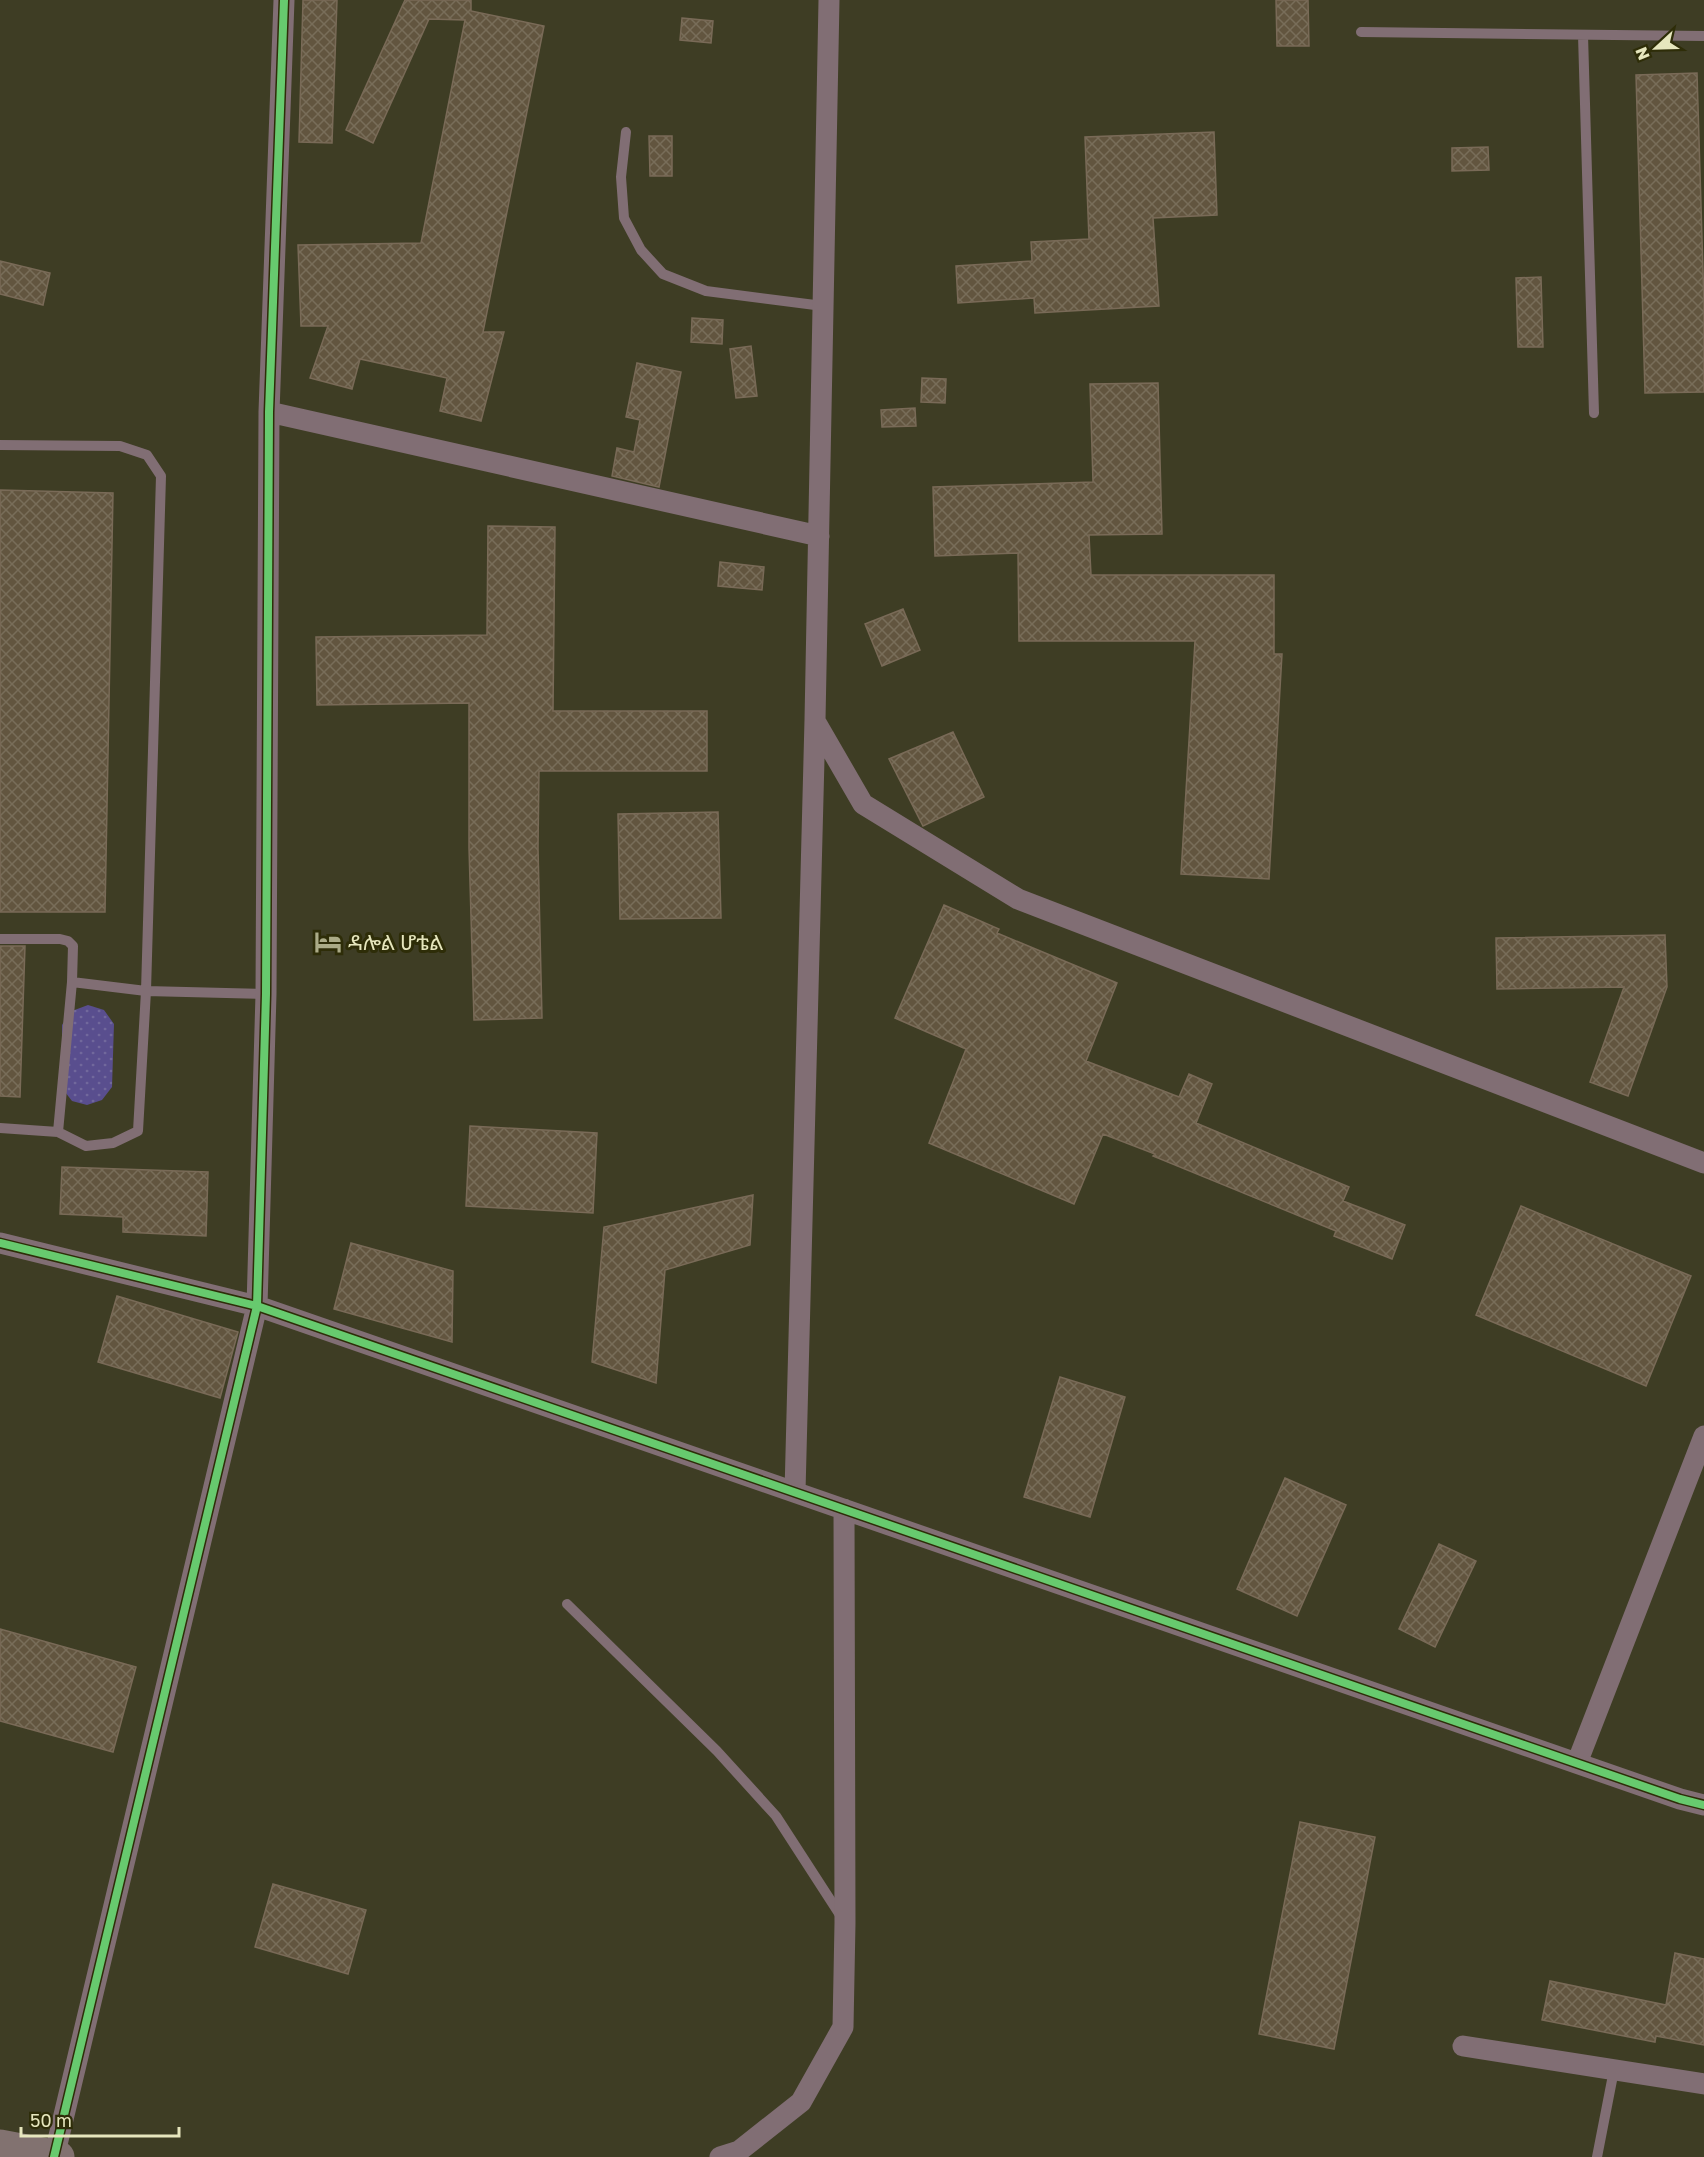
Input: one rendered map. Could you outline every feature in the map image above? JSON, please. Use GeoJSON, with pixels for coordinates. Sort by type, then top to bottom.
{"type":"FeatureCollection","features":[{"type":"Feature","properties":{"kind":"highway"},"geometry":{"type":"LineString","coordinates":[[0,2146],[56,2157]]}},
{"type":"Feature","properties":{"kind":"street"},"geometry":{"type":"LineString","coordinates":[[56,2157],[257,1306],[266,994],[269,412],[284,0]]}},
{"type":"Feature","properties":{"kind":"street"},"geometry":{"type":"LineString","coordinates":[[795,1492],[815,720],[829,0]]}},
{"type":"Feature","properties":{"kind":"street"},"geometry":{"type":"LineString","coordinates":[[269,412],[819,536]]}},
{"type":"Feature","properties":{"kind":"street"},"geometry":{"type":"LineString","coordinates":[[815,720],[863,804],[1018,898],[1704,1163]]}},
{"type":"Feature","properties":{"kind":"street"},"geometry":{"type":"LineString","coordinates":[[0,1243],[257,1306],[1704,1805]]}},
{"type":"Feature","properties":{"kind":"street"},"geometry":{"type":"LineString","coordinates":[[1577,1763],[1704,1436]]}},
{"type":"Feature","properties":{"kind":"street"},"geometry":{"type":"LineString","coordinates":[[720,2157],[739,2151],[801,2102],[843,2026],[845,1923],[844,1509]]}},
{"type":"Feature","properties":{"kind":"street"},"geometry":{"type":"LineString","coordinates":[[1463,2046],[1704,2084]]}},
{"type":"Feature","properties":{"kind":"lane"},"geometry":{"type":"LineString","coordinates":[[1361,32],[1704,36]]}},
{"type":"Feature","properties":{"kind":"lane"},"geometry":{"type":"LineString","coordinates":[[1583,35],[1593,413]]}},
{"type":"Feature","properties":{"kind":"lane"},"geometry":{"type":"LineString","coordinates":[[626,132],[621,177],[624,218],[641,250],[663,274],[706,291],[823,306]]}},
{"type":"Feature","properties":{"kind":"lane"},"geometry":{"type":"LineString","coordinates":[[0,446],[120,446],[147,455],[161,476],[146,991],[138,1131],[113,1143],[86,1146],[58,1132],[0,1128]]}},
{"type":"Feature","properties":{"kind":"lane"},"geometry":{"type":"LineString","coordinates":[[0,939],[60,939],[68,941],[73,946],[72,982],[58,1132]]}},
{"type":"Feature","properties":{"kind":"lane"},"geometry":{"type":"LineString","coordinates":[[72,982],[146,991],[266,994]]}},
{"type":"Feature","properties":{"kind":"lane"},"geometry":{"type":"LineString","coordinates":[[567,1604],[717,1751],[776,1816],[845,1923]]}},
{"type":"Feature","properties":{"kind":"lane"},"geometry":{"type":"LineString","coordinates":[[1598,2157],[1614,2070]]}},
{"type":"Feature","properties":{"kind":"shaded area"},"geometry":{"type":"Polygon","coordinates":[[[88,1005],[104,1010],[114,1024],[112,1087],[102,1100],[87,1105],[72,1101],[62,1088],[62,1025],[72,1011],[88,1005]]]}},
{"type":"Feature","properties":{"kind":"building"},"geometry":{"type":"Polygon","coordinates":[[[303,0],[337,0],[332,143],[299,142],[303,0]]]}},
{"type":"Feature","properties":{"kind":"building"},"geometry":{"type":"Polygon","coordinates":[[[405,0],[471,0],[471,11],[544,26],[483,332],[504,332],[481,421],[440,411],[447,378],[360,359],[352,389],[310,378],[328,326],[301,326],[298,245],[421,243],[465,20],[429,19],[373,143],[346,130],[405,0]]]}},
{"type":"Feature","properties":{"kind":"building"},"geometry":{"type":"Polygon","coordinates":[[[1276,0],[1308,0],[1309,46],[1277,46],[1276,0]]]}},
{"type":"Feature","properties":{"kind":"building"},"geometry":{"type":"Polygon","coordinates":[[[682,18],[713,21],[711,43],[680,40],[682,18]]]}},
{"type":"Feature","properties":{"kind":"building"},"geometry":{"type":"Polygon","coordinates":[[[1697,73],[1704,304],[1704,392],[1645,393],[1636,75],[1697,73]]]}},
{"type":"Feature","properties":{"kind":"building"},"geometry":{"type":"Polygon","coordinates":[[[1214,132],[1217,215],[1153,218],[1159,306],[1035,313],[1034,298],[958,303],[956,266],[1032,261],[1031,242],[1089,239],[1085,137],[1214,132]]]}},
{"type":"Feature","properties":{"kind":"building"},"geometry":{"type":"Polygon","coordinates":[[[649,136],[672,136],[672,176],[650,176],[649,136]]]}},
{"type":"Feature","properties":{"kind":"building"},"geometry":{"type":"Polygon","coordinates":[[[1488,147],[1489,170],[1452,171],[1452,148],[1488,147]]]}},
{"type":"Feature","properties":{"kind":"building"},"geometry":{"type":"Polygon","coordinates":[[[0,261],[50,273],[43,305],[0,294],[0,261]]]}},
{"type":"Feature","properties":{"kind":"building"},"geometry":{"type":"Polygon","coordinates":[[[1541,277],[1543,347],[1518,347],[1516,278],[1541,277]]]}},
{"type":"Feature","properties":{"kind":"building"},"geometry":{"type":"Polygon","coordinates":[[[692,318],[723,320],[722,344],[691,342],[692,318]]]}},
{"type":"Feature","properties":{"kind":"building"},"geometry":{"type":"Polygon","coordinates":[[[751,346],[757,396],[736,398],[730,349],[751,346]]]}},
{"type":"Feature","properties":{"kind":"building"},"geometry":{"type":"Polygon","coordinates":[[[637,363],[681,372],[659,487],[612,476],[617,448],[634,452],[640,420],[626,417],[637,363]]]}},
{"type":"Feature","properties":{"kind":"building"},"geometry":{"type":"Polygon","coordinates":[[[922,378],[946,379],[945,403],[921,402],[922,378]]]}},
{"type":"Feature","properties":{"kind":"building"},"geometry":{"type":"Polygon","coordinates":[[[1158,383],[1162,534],[1089,535],[1091,575],[1274,575],[1274,654],[1282,654],[1269,879],[1181,874],[1195,641],[1019,641],[1018,553],[935,556],[933,487],[1093,482],[1090,384],[1158,383]]]}},
{"type":"Feature","properties":{"kind":"building"},"geometry":{"type":"Polygon","coordinates":[[[915,408],[916,426],[882,427],[881,410],[915,408]]]}},
{"type":"Feature","properties":{"kind":"building"},"geometry":{"type":"Polygon","coordinates":[[[0,490],[113,493],[105,912],[0,912],[0,490]]]}},
{"type":"Feature","properties":{"kind":"building"},"geometry":{"type":"Polygon","coordinates":[[[488,526],[555,527],[553,711],[707,711],[707,771],[539,771],[538,848],[542,1018],[474,1020],[469,848],[469,703],[317,705],[316,637],[487,635],[488,526]]]}},
{"type":"Feature","properties":{"kind":"building"},"geometry":{"type":"Polygon","coordinates":[[[720,562],[764,567],[762,590],[718,586],[720,562]]]}},
{"type":"Feature","properties":{"kind":"building"},"geometry":{"type":"Polygon","coordinates":[[[903,609],[920,650],[882,666],[865,624],[903,609]]]}},
{"type":"Feature","properties":{"kind":"building"},"geometry":{"type":"Polygon","coordinates":[[[953,732],[984,797],[923,826],[889,759],[953,732]]]}},
{"type":"Feature","properties":{"kind":"building"},"geometry":{"type":"Polygon","coordinates":[[[718,812],[721,918],[620,919],[618,814],[718,812]]]}},
{"type":"Feature","properties":{"kind":"building"},"geometry":{"type":"Polygon","coordinates":[[[944,905],[999,929],[997,933],[1117,983],[1086,1061],[1179,1097],[1189,1074],[1212,1084],[1196,1123],[1349,1187],[1343,1201],[1405,1225],[1392,1259],[1334,1236],[1336,1231],[1103,1134],[1074,1204],[929,1143],[966,1049],[895,1018],[944,905]]]}},
{"type":"Feature","properties":{"kind":"building"},"geometry":{"type":"Polygon","coordinates":[[[1665,935],[1667,987],[1628,1096],[1590,1082],[1624,987],[1497,989],[1496,938],[1665,935]]]}},
{"type":"Feature","properties":{"kind":"building"},"geometry":{"type":"Polygon","coordinates":[[[0,946],[25,946],[20,1097],[0,1096],[0,946]]]}},
{"type":"Feature","properties":{"kind":"building"},"geometry":{"type":"Polygon","coordinates":[[[470,1126],[597,1133],[593,1213],[466,1206],[470,1126]]]}},
{"type":"Feature","properties":{"kind":"building"},"geometry":{"type":"Polygon","coordinates":[[[62,1167],[208,1172],[206,1236],[123,1232],[123,1217],[60,1214],[62,1167]]]}},
{"type":"Feature","properties":{"kind":"building"},"geometry":{"type":"Polygon","coordinates":[[[753,1195],[750,1245],[665,1270],[656,1383],[592,1362],[604,1227],[753,1195]]]}},
{"type":"Feature","properties":{"kind":"building"},"geometry":{"type":"Polygon","coordinates":[[[1521,1206],[1691,1276],[1646,1386],[1476,1315],[1521,1206]]]}},
{"type":"Feature","properties":{"kind":"building"},"geometry":{"type":"Polygon","coordinates":[[[351,1243],[453,1271],[452,1342],[334,1309],[351,1243]]]}},
{"type":"Feature","properties":{"kind":"building"},"geometry":{"type":"Polygon","coordinates":[[[117,1296],[238,1332],[220,1398],[98,1362],[117,1296]]]}},
{"type":"Feature","properties":{"kind":"building"},"geometry":{"type":"Polygon","coordinates":[[[1060,1377],[1125,1397],[1090,1517],[1024,1497],[1060,1377]]]}},
{"type":"Feature","properties":{"kind":"building"},"geometry":{"type":"Polygon","coordinates":[[[1285,1478],[1346,1505],[1297,1616],[1237,1589],[1285,1478]]]}},
{"type":"Feature","properties":{"kind":"building"},"geometry":{"type":"Polygon","coordinates":[[[1439,1544],[1476,1561],[1435,1647],[1399,1629],[1439,1544]]]}},
{"type":"Feature","properties":{"kind":"building"},"geometry":{"type":"Polygon","coordinates":[[[0,1629],[136,1667],[113,1752],[0,1721],[0,1629]]]}},
{"type":"Feature","properties":{"kind":"building"},"geometry":{"type":"Polygon","coordinates":[[[1300,1822],[1375,1837],[1334,2049],[1259,2034],[1300,1822]]]}},
{"type":"Feature","properties":{"kind":"building"},"geometry":{"type":"Polygon","coordinates":[[[273,1884],[366,1910],[348,1974],[255,1947],[273,1884]]]}},
{"type":"Feature","properties":{"kind":"building"},"geometry":{"type":"Polygon","coordinates":[[[1675,1953],[1704,1959],[1704,2045],[1656,2036],[1655,2042],[1542,2020],[1550,1981],[1666,2005],[1675,1953]]]}},
{"type":"Feature","properties":{"kind":"cycle path"},"geometry":{"type":"LineString","coordinates":[[54,2157],[257,1306],[266,994],[269,412],[284,0]]}},
{"type":"Feature","properties":{"kind":"cycle path"},"geometry":{"type":"LineString","coordinates":[[0,1243],[257,1306],[1680,1799],[1704,1805]]}},
{"type":"Feature","properties":{"kind":"place","name":"ዳሎል ሆቴል"},"geometry":{"type":"Point","coordinates":[328,942]}}]}
